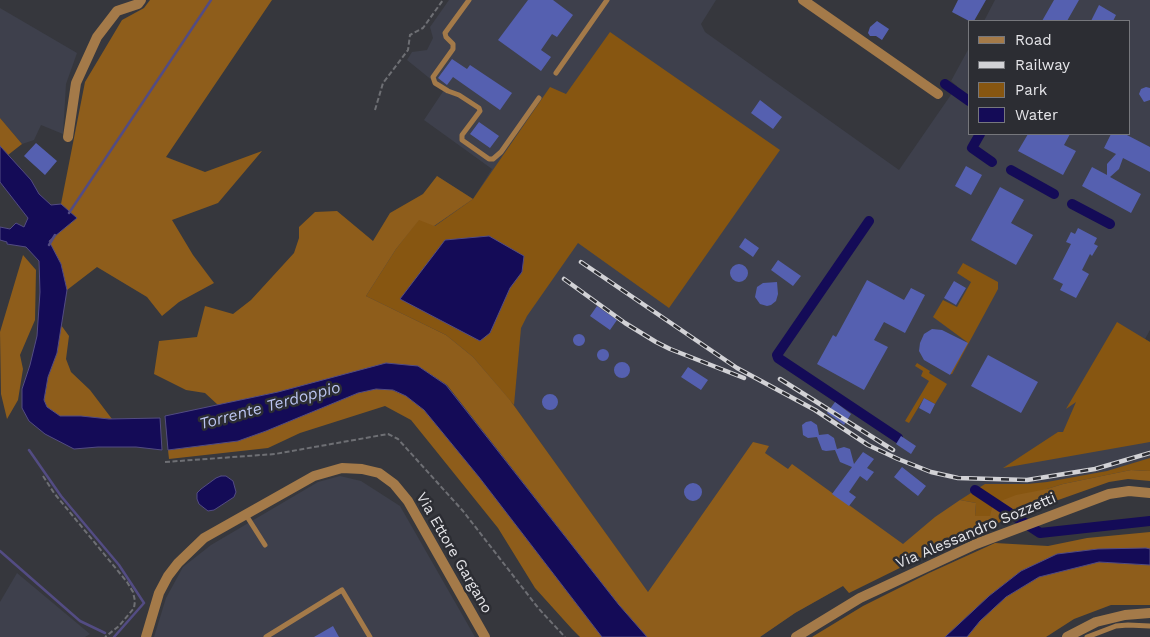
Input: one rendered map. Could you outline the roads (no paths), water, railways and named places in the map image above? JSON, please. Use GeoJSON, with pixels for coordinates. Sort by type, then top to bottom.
{"type":"FeatureCollection","features":[{"type":"Feature","properties":{"kind":"street"},"geometry":{"type":"LineString","coordinates":[[68,137],[76,84],[97,37],[117,11],[138,4],[141,0]]}},
{"type":"Feature","properties":{"kind":"street"},"geometry":{"type":"LineString","coordinates":[[803,0],[938,94]]}},
{"type":"Feature","properties":{"kind":"street","name":"Via Ettore Gargano"},"geometry":{"type":"LineString","coordinates":[[146,637],[159,593],[168,576],[178,563],[204,538],[314,476],[342,468],[362,469],[379,473],[394,484],[408,502],[485,637]]}},
{"type":"Feature","properties":{"kind":"street","name":"Via Alessandro Sozzetti"},"geometry":{"type":"LineString","coordinates":[[796,637],[868,594],[968,548],[1109,494],[1129,491],[1150,493]]}},
{"type":"Feature","properties":{"kind":"street"},"geometry":{"type":"LineString","coordinates":[[1067,637],[1096,622],[1125,615],[1150,613]]}},
{"type":"Feature","properties":{"kind":"lane"},"geometry":{"type":"LineString","coordinates":[[469,0],[445,34],[453,44],[453,49],[433,77],[435,83],[479,108],[480,111],[462,134],[462,140],[489,159],[493,159],[501,152],[539,98]]}},
{"type":"Feature","properties":{"kind":"lane"},"geometry":{"type":"LineString","coordinates":[[556,73],[607,0]]}},
{"type":"Feature","properties":{"kind":"lane"},"geometry":{"type":"LineString","coordinates":[[246,515],[265,545]]}},
{"type":"Feature","properties":{"kind":"lane"},"geometry":{"type":"LineString","coordinates":[[266,637],[342,590],[370,637]]}},
{"type":"Feature","properties":{"kind":"lane"},"geometry":{"type":"LineString","coordinates":[[1087,637],[1116,626],[1128,624],[1150,626]]}},
{"type":"Feature","properties":{"kind":"lane"},"geometry":{"type":"LineString","coordinates":[[1102,631],[1106,637]]}},
{"type":"Feature","properties":{"kind":"water"},"geometry":{"type":"Polygon","coordinates":[[[0,146],[31,180],[39,194],[51,205],[61,204],[77,218],[49,241],[61,264],[67,290],[57,353],[48,377],[44,400],[47,407],[60,416],[109,419],[160,418],[162,450],[136,447],[74,449],[45,434],[29,421],[22,408],[22,389],[37,336],[40,292],[39,261],[26,247],[7,244],[7,242],[0,240],[0,227],[10,229],[16,223],[24,227],[28,218],[0,182],[0,146]]]}},
{"type":"Feature","properties":{"kind":"water"},"geometry":{"type":"Polygon","coordinates":[[[489,236],[524,256],[522,272],[510,288],[490,333],[480,341],[400,299],[445,240],[489,236]]]}},
{"type":"Feature","properties":{"kind":"water","name":"Torrente Terdoppio"},"geometry":{"type":"Polygon","coordinates":[[[386,363],[418,366],[446,385],[619,605],[647,637],[602,637],[479,477],[424,410],[406,396],[393,390],[376,389],[358,393],[238,441],[168,450],[165,416],[278,392],[386,363]]]}},
{"type":"Feature","properties":{"kind":"water"},"geometry":{"type":"Polygon","coordinates":[[[221,476],[226,476],[233,481],[236,492],[234,497],[214,510],[208,511],[199,504],[197,493],[221,476]]]}},
{"type":"Feature","properties":{"kind":"water"},"geometry":{"type":"Polygon","coordinates":[[[1098,549],[1150,549],[1150,565],[1099,562],[1039,577],[1006,597],[980,621],[967,637],[945,637],[989,596],[1021,571],[1057,554],[1098,549]]]}},
{"type":"Feature","properties":{"kind":"waterway"},"geometry":{"type":"LineString","coordinates":[[69,213],[211,0]]}},
{"type":"Feature","properties":{"kind":"waterway"},"geometry":{"type":"LineString","coordinates":[[945,84],[968,100]]}},
{"type":"Feature","properties":{"kind":"waterway"},"geometry":{"type":"LineString","coordinates":[[979,135],[972,148],[992,162]]}},
{"type":"Feature","properties":{"kind":"waterway"},"geometry":{"type":"LineString","coordinates":[[1011,170],[1054,194]]}},
{"type":"Feature","properties":{"kind":"waterway"},"geometry":{"type":"LineString","coordinates":[[1072,204],[1110,224]]}},
{"type":"Feature","properties":{"kind":"waterway"},"geometry":{"type":"LineString","coordinates":[[869,221],[777,355],[778,358],[898,438]]}},
{"type":"Feature","properties":{"kind":"waterway"},"geometry":{"type":"LineString","coordinates":[[49,245],[55,235]]}},
{"type":"Feature","properties":{"kind":"waterway"},"geometry":{"type":"LineString","coordinates":[[29,450],[61,496],[119,565],[144,603],[114,637]]}},
{"type":"Feature","properties":{"kind":"waterway"},"geometry":{"type":"LineString","coordinates":[[975,490],[1040,533],[1150,521]]}},
{"type":"Feature","properties":{"kind":"waterway"},"geometry":{"type":"LineString","coordinates":[[0,551],[80,621],[105,633]]}},
{"type":"Feature","properties":{"kind":"railway"},"geometry":{"type":"LineString","coordinates":[[581,262],[737,368],[815,410],[868,445],[931,472],[958,478],[1027,480],[1095,469],[1150,453]]}},
{"type":"Feature","properties":{"kind":"railway"},"geometry":{"type":"LineString","coordinates":[[564,279],[625,323],[656,342],[744,378]]}},
{"type":"Feature","properties":{"kind":"railway"},"geometry":{"type":"LineString","coordinates":[[780,379],[893,450]]}}]}
